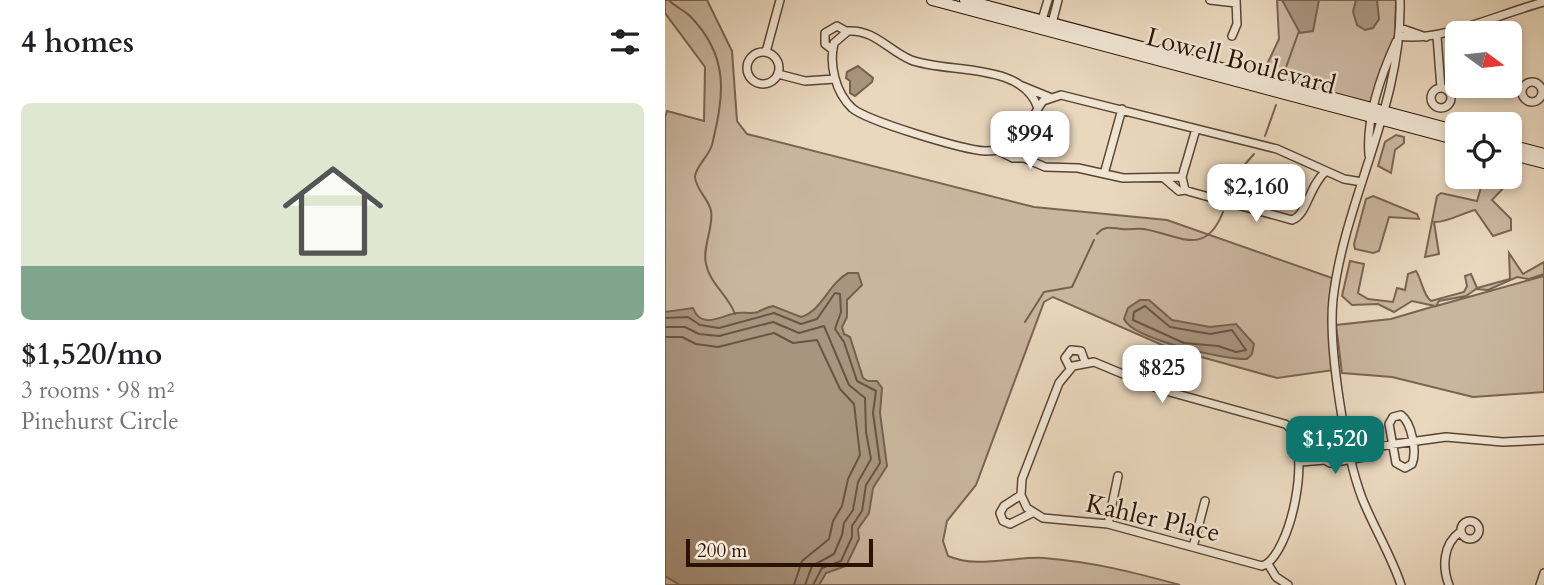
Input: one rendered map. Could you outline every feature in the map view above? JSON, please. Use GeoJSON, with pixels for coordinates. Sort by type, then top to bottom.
{"type":"FeatureCollection","features":[{"type":"Feature","properties":{"kind":"main road","name":"Lowell Boulevard"},"geometry":{"type":"LineString","coordinates":[[932,0],[1046,26],[1378,115],[1445,136]]}},
{"type":"Feature","properties":{"kind":"main road","name":"Lowell Boulevard"},"geometry":{"type":"LineString","coordinates":[[965,0],[1046,26]]}},
{"type":"Feature","properties":{"kind":"main road","name":"Lowell Boulevard"},"geometry":{"type":"LineString","coordinates":[[1378,115],[1445,128]]}},
{"type":"Feature","properties":{"kind":"main road"},"geometry":{"type":"LineString","coordinates":[[1522,148],[1544,154]]}},
{"type":"Feature","properties":{"kind":"main road"},"geometry":{"type":"LineString","coordinates":[[1522,157],[1544,163]]}},
{"type":"Feature","properties":{"kind":"street"},"geometry":{"type":"LineString","coordinates":[[1046,26],[1048,0]]}},
{"type":"Feature","properties":{"kind":"street"},"geometry":{"type":"LineString","coordinates":[[1046,26],[1058,0]]}},
{"type":"Feature","properties":{"kind":"street"},"geometry":{"type":"LineString","coordinates":[[1210,0],[1236,2],[1237,24],[1232,36]]}},
{"type":"Feature","properties":{"kind":"street"},"geometry":{"type":"LineString","coordinates":[[1400,0],[1400,32],[1378,115],[1368,141],[1369,156],[1337,280],[1332,315],[1350,459],[1362,498],[1401,585]]}},
{"type":"Feature","properties":{"kind":"street"},"geometry":{"type":"LineString","coordinates":[[766,52],[780,1]]}},
{"type":"Feature","properties":{"kind":"street"},"geometry":{"type":"LineString","coordinates":[[1400,32],[1419,40],[1544,2]]}},
{"type":"Feature","properties":{"kind":"street"},"geometry":{"type":"LineString","coordinates":[[833,50],[825,44],[825,33],[837,26],[846,32],[869,34],[910,59],[968,68],[1011,79],[1049,97],[1070,96],[1277,149],[1326,171],[1362,183]]}},
{"type":"Feature","properties":{"kind":"street"},"geometry":{"type":"LineString","coordinates":[[846,32],[838,37],[833,50],[835,79],[849,104],[872,119],[974,149],[997,150],[1013,158],[1024,158],[1045,167],[1078,168],[1104,174],[1165,179],[1182,177]]}},
{"type":"Feature","properties":{"kind":"street"},"geometry":{"type":"LineString","coordinates":[[1437,36],[1441,88]]}},
{"type":"Feature","properties":{"kind":"street"},"geometry":{"type":"LineString","coordinates":[[766,52],[777,60],[778,74]]}},
{"type":"Feature","properties":{"kind":"street"},"geometry":{"type":"LineString","coordinates":[[766,52],[751,58],[747,68],[750,77],[758,83],[767,84],[778,74]]}},
{"type":"Feature","properties":{"kind":"street"},"geometry":{"type":"LineString","coordinates":[[778,74],[805,81],[835,79]]}},
{"type":"Feature","properties":{"kind":"street"},"geometry":{"type":"LineString","coordinates":[[1021,86],[1038,108]]}},
{"type":"Feature","properties":{"kind":"street"},"geometry":{"type":"LineString","coordinates":[[997,150],[1012,144],[1024,132],[1038,108],[1049,97]]}},
{"type":"Feature","properties":{"kind":"street"},"geometry":{"type":"LineString","coordinates":[[1104,174],[1122,109]]}},
{"type":"Feature","properties":{"kind":"street"},"geometry":{"type":"LineString","coordinates":[[1185,190],[1182,177],[1196,129]]}},
{"type":"Feature","properties":{"kind":"street"},"geometry":{"type":"LineString","coordinates":[[1012,144],[1024,158]]}},
{"type":"Feature","properties":{"kind":"street"},"geometry":{"type":"LineString","coordinates":[[1165,179],[1179,191],[1185,190],[1292,220],[1304,212],[1311,186],[1326,171]]}},
{"type":"Feature","properties":{"kind":"street"},"geometry":{"type":"LineString","coordinates":[[1070,368],[1065,358],[1071,350],[1081,351],[1085,362]]}},
{"type":"Feature","properties":{"kind":"street"},"geometry":{"type":"LineString","coordinates":[[1032,513],[1021,495],[1022,480],[1059,383],[1070,368],[1085,362],[1102,365],[1169,392],[1285,424],[1296,436],[1300,462],[1298,481],[1283,540],[1277,556],[1268,564],[1276,577],[1288,585]]}},
{"type":"Feature","properties":{"kind":"street"},"geometry":{"type":"LineString","coordinates":[[1397,415],[1408,422],[1412,442],[1414,460],[1405,468],[1396,463],[1392,446],[1389,424],[1397,415]]}},
{"type":"Feature","properties":{"kind":"street"},"geometry":{"type":"LineString","coordinates":[[1325,460],[1330,453],[1446,437],[1503,442],[1544,440]]}},
{"type":"Feature","properties":{"kind":"street"},"geometry":{"type":"LineString","coordinates":[[1300,462],[1325,460],[1330,463],[1370,456],[1379,448]]}},
{"type":"Feature","properties":{"kind":"street"},"geometry":{"type":"LineString","coordinates":[[1108,524],[1118,476]]}},
{"type":"Feature","properties":{"kind":"street","name":"Kahler Place"},"geometry":{"type":"LineString","coordinates":[[1021,495],[1002,509],[1003,521],[1015,523],[1032,513],[1043,518],[1108,524],[1252,566],[1268,564]]}},
{"type":"Feature","properties":{"kind":"street"},"geometry":{"type":"LineString","coordinates":[[1193,547],[1205,501]]}},
{"type":"Feature","properties":{"kind":"street"},"geometry":{"type":"LineString","coordinates":[[1449,585],[1445,571],[1446,552],[1449,544],[1460,532]]}},
{"type":"Feature","properties":{"kind":"street"},"geometry":{"type":"LineString","coordinates":[[1540,585],[1544,573]]}},
{"type":"Feature","properties":{"kind":"shaded area"},"geometry":{"type":"Polygon","coordinates":[[[665,0],[707,0],[732,51],[737,121],[747,134],[1034,207],[1167,220],[1332,278],[1329,324],[1334,370],[1277,378],[1169,348],[1053,297],[1044,302],[976,485],[947,521],[943,541],[948,556],[971,562],[1044,558],[1079,562],[1180,585],[665,585],[665,117],[667,111],[704,121],[705,67],[665,13],[665,0]]]}},
{"type":"Feature","properties":{"kind":"shaded area"},"geometry":{"type":"Polygon","coordinates":[[[1277,0],[1396,0],[1395,35],[1373,99],[1369,103],[1262,75],[1279,39],[1277,0]]]}},
{"type":"Feature","properties":{"kind":"shaded area"},"geometry":{"type":"Polygon","coordinates":[[[1396,135],[1404,137],[1404,143],[1395,150],[1391,173],[1378,166],[1385,142],[1396,135]]]}},
{"type":"Feature","properties":{"kind":"shaded area"},"geometry":{"type":"Polygon","coordinates":[[[1480,189],[1502,189],[1492,200],[1511,219],[1511,230],[1493,236],[1475,210],[1434,222],[1439,254],[1425,257],[1437,196],[1441,193],[1477,201],[1480,189]]]}},
{"type":"Feature","properties":{"kind":"shaded area"},"geometry":{"type":"Polygon","coordinates":[[[1373,196],[1417,214],[1419,219],[1389,217],[1379,251],[1373,253],[1355,249],[1354,244],[1366,199],[1373,196]]]}},
{"type":"Feature","properties":{"kind":"shaded area"},"geometry":{"type":"Polygon","coordinates":[[[1509,253],[1523,274],[1544,262],[1544,274],[1529,279],[1517,277],[1488,290],[1476,289],[1466,296],[1439,301],[1436,306],[1544,276],[1544,392],[1473,397],[1392,377],[1342,373],[1336,325],[1391,319],[1435,306],[1412,301],[1394,312],[1378,304],[1352,305],[1342,296],[1350,261],[1364,264],[1358,293],[1368,299],[1393,302],[1397,288],[1405,290],[1408,274],[1416,271],[1431,301],[1464,292],[1467,286],[1465,276],[1471,274],[1477,288],[1510,279],[1509,253]]]}},
{"type":"Feature","properties":{"kind":"water"},"geometry":{"type":"Polygon","coordinates":[[[1282,0],[1319,0],[1313,31],[1300,33],[1282,0]]]}},
{"type":"Feature","properties":{"kind":"water"},"geometry":{"type":"Polygon","coordinates":[[[1356,0],[1377,0],[1379,19],[1373,28],[1365,30],[1357,25],[1353,12],[1356,0]]]}},
{"type":"Feature","properties":{"kind":"water"},"geometry":{"type":"Polygon","coordinates":[[[858,66],[873,78],[872,82],[855,96],[850,93],[850,81],[846,78],[847,72],[858,66]]]}},
{"type":"Feature","properties":{"kind":"water"},"geometry":{"type":"Polygon","coordinates":[[[848,273],[858,273],[862,285],[847,300],[847,317],[842,327],[844,334],[850,337],[863,378],[877,381],[882,388],[880,413],[887,466],[873,488],[869,513],[858,529],[859,539],[846,566],[826,573],[819,585],[680,585],[665,576],[665,312],[693,308],[701,318],[712,320],[736,313],[756,313],[773,306],[801,317],[814,309],[848,273]]]}},
{"type":"Feature","properties":{"kind":"water"},"geometry":{"type":"Polygon","coordinates":[[[1140,300],[1149,300],[1172,320],[1210,327],[1236,324],[1254,344],[1252,354],[1247,359],[1219,356],[1180,347],[1144,334],[1131,327],[1124,319],[1128,308],[1140,300]]]}},
{"type":"Feature","properties":{"kind":"waterway"},"geometry":{"type":"LineString","coordinates":[[669,0],[690,16],[703,31],[718,62],[721,93],[716,127],[710,149],[695,177],[711,211],[705,257],[708,271],[735,314]]}},
{"type":"Feature","properties":{"kind":"waterway"},"geometry":{"type":"LineString","coordinates":[[1284,73],[1299,31]]}},
{"type":"Feature","properties":{"kind":"waterway"},"geometry":{"type":"LineString","coordinates":[[1265,136],[1276,105]]}},
{"type":"Feature","properties":{"kind":"waterway"},"geometry":{"type":"LineString","coordinates":[[1231,191],[1240,170],[1254,154]]}},
{"type":"Feature","properties":{"kind":"waterway"},"geometry":{"type":"LineString","coordinates":[[1097,234],[1108,228],[1141,229],[1190,240],[1199,239],[1208,235],[1223,212]]}},
{"type":"Feature","properties":{"kind":"waterway"},"geometry":{"type":"LineString","coordinates":[[1025,322],[1044,292],[1072,287],[1094,240]]}}]}
